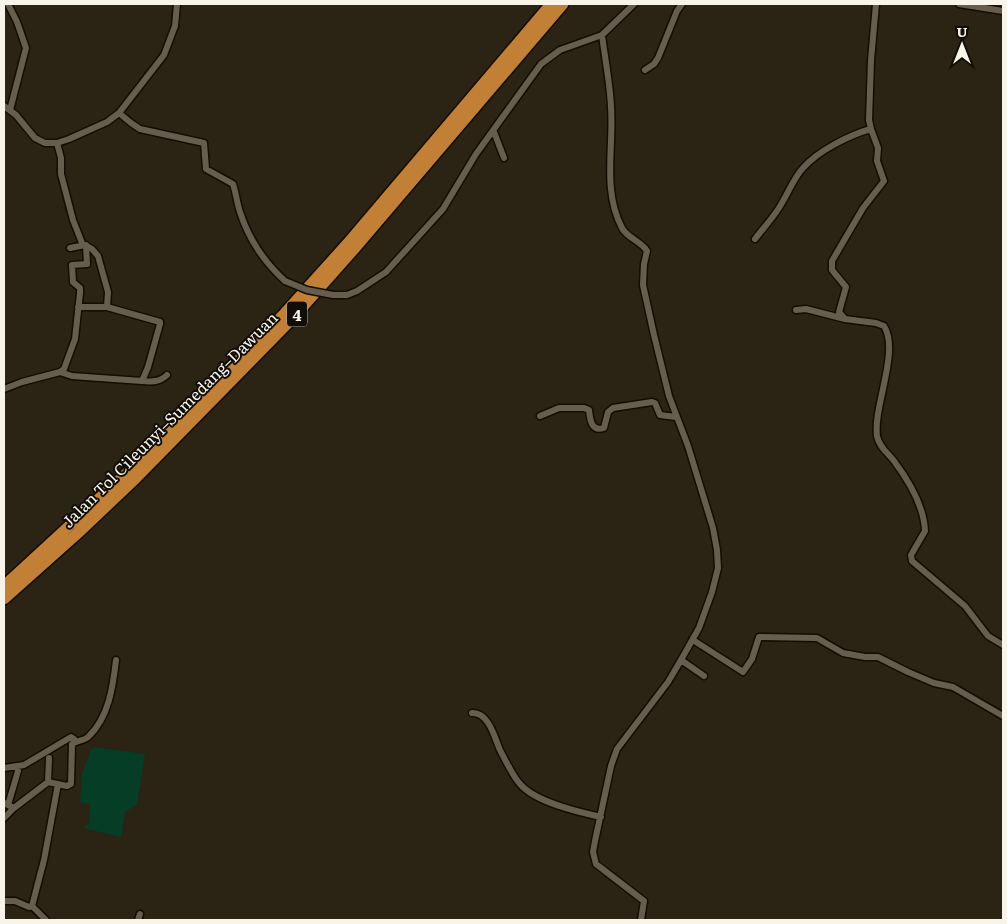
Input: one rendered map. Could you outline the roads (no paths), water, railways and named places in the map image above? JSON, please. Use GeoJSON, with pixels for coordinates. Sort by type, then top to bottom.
{"type":"FeatureCollection","features":[{"type":"Feature","properties":{"kind":"highway","name":"Jalan Tol Cileunyi–Sumedang–Dawuan"},"geometry":{"type":"LineString","coordinates":[[4,586],[128,471],[285,313],[348,244],[551,4]]}},
{"type":"Feature","properties":{"kind":"highway","name":"Jalan Tol Cileunyi–Sumedang–Dawuan"},"geometry":{"type":"LineString","coordinates":[[4,599],[136,478],[291,320],[563,4]]}},
{"type":"Feature","properties":{"kind":"street"},"geometry":{"type":"LineString","coordinates":[[8,4],[17,22],[26,48],[10,110]]}},
{"type":"Feature","properties":{"kind":"street"},"geometry":{"type":"LineString","coordinates":[[4,106],[10,110],[35,138],[45,143],[69,139],[107,122],[119,113],[164,55],[175,26],[177,4]]}},
{"type":"Feature","properties":{"kind":"street"},"geometry":{"type":"LineString","coordinates":[[119,113],[140,128],[204,143],[206,169],[233,184],[245,228],[252,243],[270,267],[285,281],[307,290],[333,295],[347,295],[357,291],[386,272],[443,209],[476,154],[494,132],[541,64],[560,50],[602,35],[634,4]]}},
{"type":"Feature","properties":{"kind":"street"},"geometry":{"type":"LineString","coordinates":[[645,70],[654,64],[658,58],[682,4]]}},
{"type":"Feature","properties":{"kind":"street"},"geometry":{"type":"LineString","coordinates":[[845,319],[839,309],[846,288],[832,270],[831,263],[863,208],[884,181],[876,161],[878,147],[870,129],[869,120],[871,60],[876,4]]}},
{"type":"Feature","properties":{"kind":"street"},"geometry":{"type":"LineString","coordinates":[[959,4],[1003,11]]}},
{"type":"Feature","properties":{"kind":"street"},"geometry":{"type":"LineString","coordinates":[[602,35],[612,107],[610,164],[616,210],[624,230],[647,251],[644,264],[644,284],[667,388],[688,446],[713,528],[718,561],[712,592],[693,640],[668,682],[617,749],[611,766],[594,846],[595,862],[643,900],[642,920]]}},
{"type":"Feature","properties":{"kind":"street"},"geometry":{"type":"LineString","coordinates":[[755,239],[783,203],[790,185],[804,166],[836,143],[856,133],[870,129]]}},
{"type":"Feature","properties":{"kind":"street"},"geometry":{"type":"LineString","coordinates":[[494,132],[504,158]]}},
{"type":"Feature","properties":{"kind":"street"},"geometry":{"type":"LineString","coordinates":[[57,142],[61,158],[61,174],[73,220],[82,243],[95,252],[100,261],[108,292],[107,307]]}},
{"type":"Feature","properties":{"kind":"street"},"geometry":{"type":"LineString","coordinates":[[70,248],[86,245]]}},
{"type":"Feature","properties":{"kind":"street"},"geometry":{"type":"LineString","coordinates":[[4,389],[60,372],[64,369],[75,339],[80,288],[73,282],[72,265],[87,264],[86,245]]}},
{"type":"Feature","properties":{"kind":"street"},"geometry":{"type":"LineString","coordinates":[[78,307],[107,307],[152,318],[160,322],[142,381]]}},
{"type":"Feature","properties":{"kind":"street"},"geometry":{"type":"LineString","coordinates":[[796,310],[806,309],[828,316],[876,323],[884,326],[888,336],[888,358],[876,434],[881,446],[895,462],[912,488],[922,512],[925,531],[911,555],[912,561],[965,606],[988,636],[1003,645]]}},
{"type":"Feature","properties":{"kind":"street"},"geometry":{"type":"LineString","coordinates":[[60,372],[72,376],[142,381],[156,381],[167,375]]}},
{"type":"Feature","properties":{"kind":"street"},"geometry":{"type":"LineString","coordinates":[[540,416],[559,408],[584,408],[588,410],[591,423],[601,429],[604,428],[608,412],[613,408],[652,402],[655,403],[660,414],[676,417]]}},
{"type":"Feature","properties":{"kind":"street"},"geometry":{"type":"LineString","coordinates":[[693,640],[743,672],[752,660],[759,637],[817,638],[842,653],[878,657],[934,683],[953,687],[1003,716]]}},
{"type":"Feature","properties":{"kind":"street"},"geometry":{"type":"LineString","coordinates":[[74,742],[88,738],[104,715],[114,677],[116,660]]}},
{"type":"Feature","properties":{"kind":"street"},"geometry":{"type":"LineString","coordinates":[[681,660],[704,676]]}},
{"type":"Feature","properties":{"kind":"street"},"geometry":{"type":"LineString","coordinates":[[472,713],[479,714],[490,726],[501,752],[521,785],[535,795],[552,803],[573,811],[601,817]]}},
{"type":"Feature","properties":{"kind":"street"},"geometry":{"type":"LineString","coordinates":[[4,768],[24,765],[57,747],[68,738],[74,739],[72,744],[72,784],[67,786],[48,782],[9,805]]}},
{"type":"Feature","properties":{"kind":"street"},"geometry":{"type":"LineString","coordinates":[[48,782],[49,758]]}},
{"type":"Feature","properties":{"kind":"street"},"geometry":{"type":"LineString","coordinates":[[4,818],[18,770]]}},
{"type":"Feature","properties":{"kind":"street"},"geometry":{"type":"LineString","coordinates":[[32,906],[44,860],[58,784]]}},
{"type":"Feature","properties":{"kind":"street"},"geometry":{"type":"LineString","coordinates":[[4,901],[15,901],[29,907],[32,906],[46,920]]}}]}
